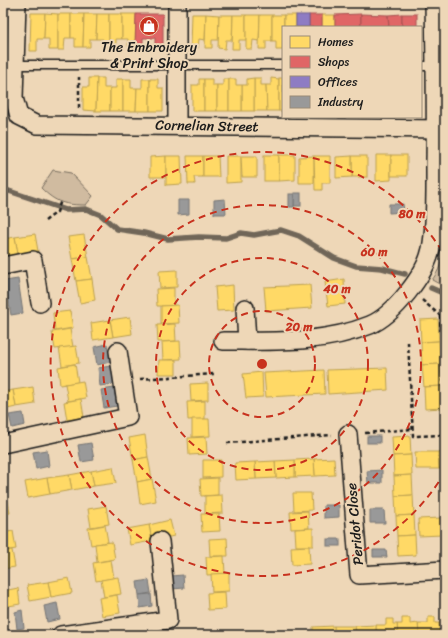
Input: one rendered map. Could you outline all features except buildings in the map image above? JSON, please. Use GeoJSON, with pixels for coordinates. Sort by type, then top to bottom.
{"type":"FeatureCollection","features":[{"type":"Feature","properties":{"kind":"street"},"geometry":{"type":"LineString","coordinates":[[11,75],[17,3]]}},
{"type":"Feature","properties":{"kind":"street"},"geometry":{"type":"LineString","coordinates":[[177,3],[177,125]]}},
{"type":"Feature","properties":{"kind":"street"},"geometry":{"type":"LineString","coordinates":[[223,341],[285,341],[328,337],[370,325],[385,315],[420,276],[430,249],[440,191],[440,129],[434,66],[434,3]]}},
{"type":"Feature","properties":{"kind":"street","name":"Cornelian Street"},"geometry":{"type":"LineString","coordinates":[[11,75],[14,98],[19,116],[37,125],[177,125],[440,129]]}},
{"type":"Feature","properties":{"kind":"street"},"geometry":{"type":"LineString","coordinates":[[3,266],[34,260],[40,304]]}},
{"type":"Feature","properties":{"kind":"street"},"geometry":{"type":"LineString","coordinates":[[245,308],[247,341]]}},
{"type":"Feature","properties":{"kind":"street"},"geometry":{"type":"LineString","coordinates":[[3,444],[128,417],[118,351]]}},
{"type":"Feature","properties":{"kind":"street","name":"Peridot Close"},"geometry":{"type":"LineString","coordinates":[[348,434],[359,575],[445,570]]}},
{"type":"Feature","properties":{"kind":"street"},"geometry":{"type":"LineString","coordinates":[[61,635],[168,620],[160,541]]}},
{"type":"Feature","properties":{"kind":"lane"},"geometry":{"type":"LineString","coordinates":[[11,75],[79,65],[282,65]]}},
{"type":"Feature","properties":{"kind":"path"},"geometry":{"type":"LineString","coordinates":[[79,65],[79,125]]}},
{"type":"Feature","properties":{"kind":"path"},"geometry":{"type":"LineString","coordinates":[[45,221],[57,212],[61,201]]}},
{"type":"Feature","properties":{"kind":"path"},"geometry":{"type":"LineString","coordinates":[[409,290],[440,314],[445,320]]}},
{"type":"Feature","properties":{"kind":"path"},"geometry":{"type":"LineString","coordinates":[[440,314],[445,414]]}},
{"type":"Feature","properties":{"kind":"path"},"geometry":{"type":"LineString","coordinates":[[408,342],[413,436],[445,435]]}},
{"type":"Feature","properties":{"kind":"path"},"geometry":{"type":"LineString","coordinates":[[139,379],[215,374]]}},
{"type":"Feature","properties":{"kind":"path"},"geometry":{"type":"LineString","coordinates":[[227,443],[412,429]]}},
{"type":"Feature","properties":{"kind":"shaded area"},"geometry":{"type":"Polygon","coordinates":[[[53,170],[71,173],[93,196],[86,205],[66,204],[51,197],[41,188],[53,170]]]}},
{"type":"Feature","properties":{"kind":"shaded area"},"geometry":{"type":"Polygon","coordinates":[[[441,258],[445,258],[445,287],[432,280],[438,270],[441,258]]]}},
{"type":"Feature","properties":{"kind":"waterway"},"geometry":{"type":"LineString","coordinates":[[3,189],[66,210],[86,209],[101,215],[117,229],[144,233],[168,239],[199,237],[226,238],[241,233],[254,235],[281,230],[299,236],[334,258],[356,266],[382,268],[405,274]]}},
{"type":"Feature","properties":{"kind":"waterway"},"geometry":{"type":"LineString","coordinates":[[431,288],[445,294]]}},
{"type":"Feature","properties":{"kind":"place","name":"The Embroidery & Print Shop"},"geometry":{"type":"Point","coordinates":[149,26]}}]}
